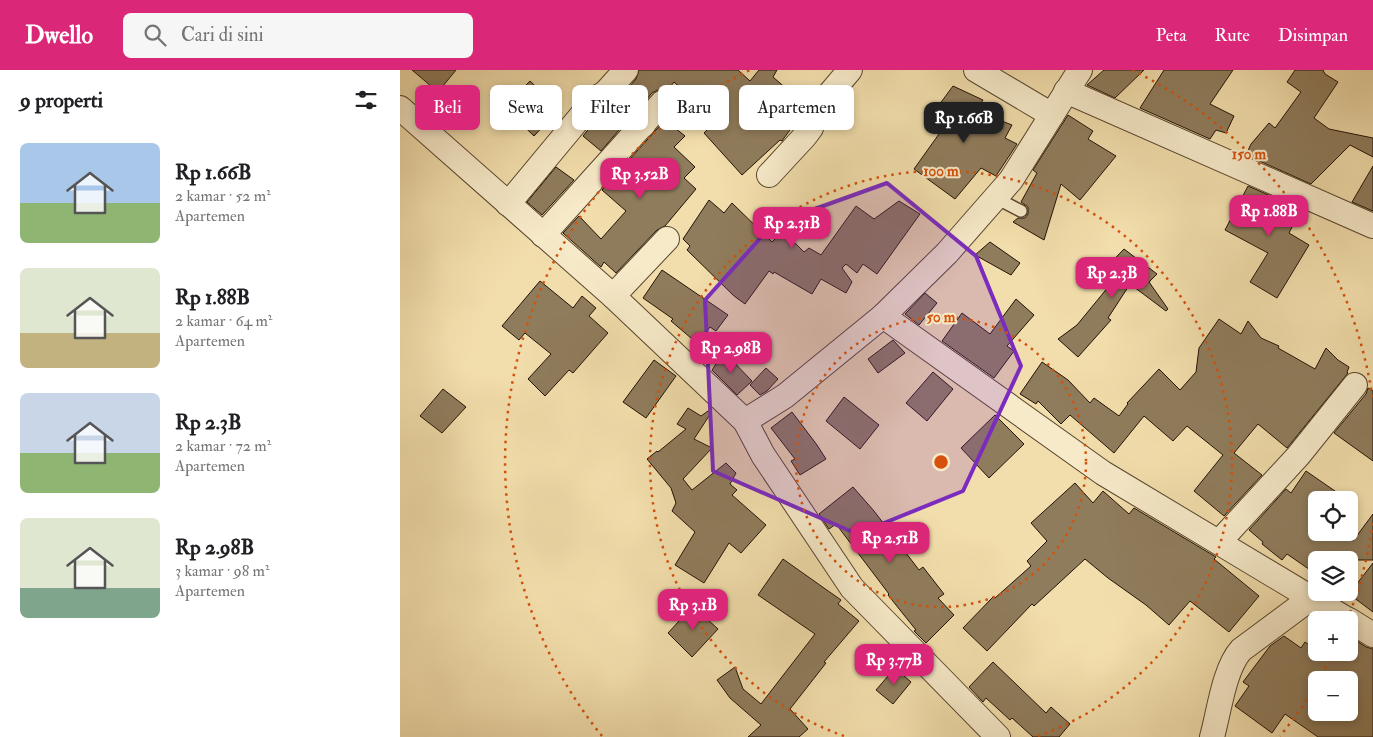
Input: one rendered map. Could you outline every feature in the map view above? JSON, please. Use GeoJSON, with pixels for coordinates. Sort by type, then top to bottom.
{"type":"FeatureCollection","features":[{"type":"Feature","properties":{"kind":"street"},"geometry":{"type":"LineString","coordinates":[[612,85],[626,70]]}},
{"type":"Feature","properties":{"kind":"street"},"geometry":{"type":"LineString","coordinates":[[769,175],[805,136],[811,128],[815,112],[850,70]]}},
{"type":"Feature","properties":{"kind":"street"},"geometry":{"type":"LineString","coordinates":[[976,70],[1052,114]]}},
{"type":"Feature","properties":{"kind":"street"},"geometry":{"type":"LineString","coordinates":[[745,422],[785,396],[883,316],[947,253],[1011,180],[1080,70]]}},
{"type":"Feature","properties":{"kind":"street"},"geometry":{"type":"LineString","coordinates":[[1066,91],[1373,226]]}},
{"type":"Feature","properties":{"kind":"street"},"geometry":{"type":"LineString","coordinates":[[648,118],[658,107]]}},
{"type":"Feature","properties":{"kind":"street"},"geometry":{"type":"LineString","coordinates":[[400,108],[613,296],[745,422],[763,454],[852,588],[998,737]]}},
{"type":"Feature","properties":{"kind":"street"},"geometry":{"type":"LineString","coordinates":[[508,204],[572,127]]}},
{"type":"Feature","properties":{"kind":"street"},"geometry":{"type":"LineString","coordinates":[[543,235],[638,130]]}},
{"type":"Feature","properties":{"kind":"street"},"geometry":{"type":"LineString","coordinates":[[613,296],[667,240]]}},
{"type":"Feature","properties":{"kind":"street"},"geometry":{"type":"LineString","coordinates":[[883,316],[1103,473],[1308,596]]}},
{"type":"Feature","properties":{"kind":"street"},"geometry":{"type":"LineString","coordinates":[[1219,542],[1298,456],[1355,385]]}},
{"type":"Feature","properties":{"kind":"street"},"geometry":{"type":"LineString","coordinates":[[1212,737],[1230,669],[1237,655],[1241,650],[1308,600]]}},
{"type":"Feature","properties":{"kind":"street"},"geometry":{"type":"LineString","coordinates":[[1316,601],[1333,611]]}},
{"type":"Feature","properties":{"kind":"street"},"geometry":{"type":"LineString","coordinates":[[1358,626],[1373,635]]}},
{"type":"Feature","properties":{"kind":"lane"},"geometry":{"type":"LineString","coordinates":[[996,198],[1021,211]]}},
{"type":"Feature","properties":{"kind":"highlighted area"},"geometry":{"type":"Polygon","coordinates":[[[887,183],[976,256],[1021,366],[963,491],[857,534],[713,471],[705,300],[773,224],[887,183]]]}},
{"type":"Feature","properties":{"kind":"building"},"geometry":{"type":"Polygon","coordinates":[[[412,70],[456,70],[444,85],[430,85],[412,70]]]}},
{"type":"Feature","properties":{"kind":"building"},"geometry":{"type":"Polygon","coordinates":[[[639,70],[738,70],[750,81],[759,70],[777,70],[773,77],[782,85],[739,85],[739,130],[790,130],[782,141],[780,140],[742,175],[704,133],[707,130],[729,130],[729,85],[677,85],[674,82],[672,85],[658,85],[658,90],[648,98],[648,85],[631,85],[636,79],[639,70]]]}},
{"type":"Feature","properties":{"kind":"building"},"geometry":{"type":"Polygon","coordinates":[[[1104,70],[1144,70],[1115,98],[1087,85],[1104,70]]]}},
{"type":"Feature","properties":{"kind":"building"},"geometry":{"type":"Polygon","coordinates":[[[1164,70],[1233,70],[1210,104],[1234,116],[1226,133],[1216,130],[1210,139],[1140,108],[1164,70]]]}},
{"type":"Feature","properties":{"kind":"building"},"geometry":{"type":"Polygon","coordinates":[[[1295,70],[1323,70],[1325,74],[1338,82],[1314,118],[1329,129],[1373,138],[1373,157],[1350,145],[1311,184],[1246,155],[1251,144],[1269,123],[1275,128],[1301,92],[1287,82],[1295,70]]]}},
{"type":"Feature","properties":{"kind":"building"},"geometry":{"type":"Polygon","coordinates":[[[530,81],[534,85],[526,85],[530,81]]]}},
{"type":"Feature","properties":{"kind":"building"},"geometry":{"type":"Polygon","coordinates":[[[953,86],[983,100],[976,111],[1012,125],[1005,138],[1017,144],[996,176],[981,168],[955,199],[914,169],[944,127],[933,120],[939,105],[953,86]]]}},
{"type":"Feature","properties":{"kind":"building"},"geometry":{"type":"Polygon","coordinates":[[[1068,115],[1093,131],[1088,139],[1116,156],[1080,200],[1061,184],[1044,240],[1013,222],[1018,218],[1025,218],[1028,214],[1028,207],[1021,202],[1037,173],[1033,170],[1068,115]]]}},
{"type":"Feature","properties":{"kind":"building"},"geometry":{"type":"Polygon","coordinates":[[[658,128],[658,130],[678,130],[685,136],[674,147],[695,167],[684,178],[696,189],[665,226],[657,230],[616,273],[604,262],[601,267],[563,233],[579,216],[601,239],[626,211],[602,190],[658,128]]]}},
{"type":"Feature","properties":{"kind":"building"},"geometry":{"type":"Polygon","coordinates":[[[528,130],[540,130],[534,136],[528,130]]]}},
{"type":"Feature","properties":{"kind":"building"},"geometry":{"type":"Polygon","coordinates":[[[588,130],[619,130],[601,151],[583,136],[588,130]]]}},
{"type":"Feature","properties":{"kind":"building"},"geometry":{"type":"Polygon","coordinates":[[[1373,166],[1373,211],[1352,202],[1373,166]]]}},
{"type":"Feature","properties":{"kind":"building"},"geometry":{"type":"Polygon","coordinates":[[[556,167],[574,180],[542,215],[527,202],[556,167]]]}},
{"type":"Feature","properties":{"kind":"building"},"geometry":{"type":"Polygon","coordinates":[[[1248,186],[1298,208],[1293,218],[1296,219],[1289,233],[1309,245],[1277,298],[1250,282],[1268,253],[1225,230],[1248,186]]]}},
{"type":"Feature","properties":{"kind":"building"},"geometry":{"type":"Polygon","coordinates":[[[709,200],[724,213],[732,203],[772,242],[783,231],[804,252],[809,248],[821,255],[856,206],[874,219],[899,201],[920,214],[877,274],[863,264],[857,273],[846,264],[842,268],[852,282],[846,293],[821,279],[812,294],[769,271],[745,304],[734,296],[687,250],[690,246],[683,239],[709,200]]]}},
{"type":"Feature","properties":{"kind":"building"},"geometry":{"type":"Polygon","coordinates":[[[990,242],[1020,263],[1011,275],[975,255],[990,242]]]}},
{"type":"Feature","properties":{"kind":"building"},"geometry":{"type":"Polygon","coordinates":[[[1124,249],[1157,274],[1149,282],[1168,309],[1166,311],[1130,284],[1108,318],[1111,320],[1078,357],[1058,339],[1077,325],[1109,286],[1098,276],[1124,249]]]}},
{"type":"Feature","properties":{"kind":"building"},"geometry":{"type":"Polygon","coordinates":[[[662,270],[728,315],[716,331],[710,327],[698,344],[671,321],[673,319],[643,298],[662,270]]]}},
{"type":"Feature","properties":{"kind":"building"},"geometry":{"type":"Polygon","coordinates":[[[540,281],[573,308],[582,296],[596,308],[589,316],[608,333],[573,373],[569,370],[545,396],[528,379],[551,354],[525,333],[519,340],[502,326],[540,281]]]}},
{"type":"Feature","properties":{"kind":"building"},"geometry":{"type":"Polygon","coordinates":[[[925,293],[937,303],[919,325],[905,314],[925,293]]]}},
{"type":"Feature","properties":{"kind":"building"},"geometry":{"type":"Polygon","coordinates":[[[1016,299],[1034,315],[1007,346],[1014,351],[994,378],[942,341],[962,313],[990,334],[1016,299]]]}},
{"type":"Feature","properties":{"kind":"building"},"geometry":{"type":"Polygon","coordinates":[[[1219,319],[1241,334],[1248,321],[1261,338],[1279,346],[1278,348],[1315,369],[1326,348],[1338,360],[1349,367],[1348,373],[1287,448],[1258,424],[1234,453],[1262,475],[1224,516],[1194,491],[1223,455],[1187,426],[1173,441],[1144,416],[1114,453],[1070,415],[1061,424],[1038,401],[1036,404],[1020,394],[1042,362],[1068,380],[1090,403],[1094,398],[1119,416],[1127,403],[1159,369],[1180,390],[1196,372],[1199,348],[1219,319]]]}},
{"type":"Feature","properties":{"kind":"building"},"geometry":{"type":"Polygon","coordinates":[[[893,340],[905,353],[878,373],[868,359],[893,340]]]}},
{"type":"Feature","properties":{"kind":"building"},"geometry":{"type":"Polygon","coordinates":[[[724,352],[752,381],[737,395],[712,370],[724,352]]]}},
{"type":"Feature","properties":{"kind":"building"},"geometry":{"type":"Polygon","coordinates":[[[654,360],[676,376],[646,418],[623,402],[654,360]]]}},
{"type":"Feature","properties":{"kind":"building"},"geometry":{"type":"Polygon","coordinates":[[[766,368],[778,379],[767,391],[760,395],[750,385],[766,368]]]}},
{"type":"Feature","properties":{"kind":"building"},"geometry":{"type":"Polygon","coordinates":[[[933,372],[953,389],[927,421],[906,403],[933,372]]]}},
{"type":"Feature","properties":{"kind":"building"},"geometry":{"type":"Polygon","coordinates":[[[1368,388],[1373,391],[1373,461],[1334,433],[1366,394],[1368,388]]]}},
{"type":"Feature","properties":{"kind":"building"},"geometry":{"type":"Polygon","coordinates":[[[443,389],[466,407],[442,433],[420,416],[443,389]]]}},
{"type":"Feature","properties":{"kind":"building"},"geometry":{"type":"Polygon","coordinates":[[[844,397],[879,425],[860,449],[826,421],[844,397]]]}},
{"type":"Feature","properties":{"kind":"building"},"geometry":{"type":"Polygon","coordinates":[[[688,408],[701,416],[708,411],[711,413],[694,439],[712,448],[683,479],[692,490],[726,463],[736,473],[730,484],[737,490],[732,495],[766,525],[741,553],[729,543],[704,583],[675,565],[695,532],[672,511],[676,503],[671,488],[647,459],[686,429],[677,424],[688,408]]]}},
{"type":"Feature","properties":{"kind":"building"},"geometry":{"type":"Polygon","coordinates":[[[792,412],[826,459],[800,475],[791,461],[795,459],[771,428],[792,412]]]}},
{"type":"Feature","properties":{"kind":"building"},"geometry":{"type":"Polygon","coordinates":[[[995,415],[1024,444],[989,478],[961,448],[995,415]]]}},
{"type":"Feature","properties":{"kind":"building"},"geometry":{"type":"Polygon","coordinates":[[[1306,471],[1335,491],[1308,491],[1308,541],[1358,541],[1358,534],[1373,514],[1373,560],[1358,560],[1358,551],[1308,551],[1308,568],[1287,554],[1282,560],[1262,544],[1263,542],[1249,530],[1286,489],[1291,493],[1306,471]]]}},
{"type":"Feature","properties":{"kind":"building"},"geometry":{"type":"Polygon","coordinates":[[[1075,483],[1093,503],[1103,491],[1129,514],[1134,508],[1216,557],[1214,559],[1259,596],[1229,632],[1190,601],[1169,625],[1146,605],[1085,559],[1034,606],[1032,604],[987,651],[963,628],[993,597],[995,598],[1031,566],[1027,561],[1047,541],[1031,523],[1075,483]]]}},
{"type":"Feature","properties":{"kind":"building"},"geometry":{"type":"Polygon","coordinates":[[[853,487],[919,570],[923,567],[944,594],[938,598],[954,615],[926,643],[914,631],[916,630],[836,524],[829,529],[819,514],[853,487]]]}},
{"type":"Feature","properties":{"kind":"building"},"geometry":{"type":"Polygon","coordinates":[[[783,559],[841,600],[838,604],[859,621],[824,662],[826,663],[790,709],[808,729],[799,737],[748,737],[761,725],[730,698],[717,680],[735,667],[743,689],[761,704],[815,634],[758,595],[783,559]]]}},
{"type":"Feature","properties":{"kind":"building"},"geometry":{"type":"Polygon","coordinates":[[[1373,563],[1373,612],[1358,601],[1358,582],[1373,563]]]}},
{"type":"Feature","properties":{"kind":"building"},"geometry":{"type":"Polygon","coordinates":[[[693,606],[718,629],[692,657],[668,633],[693,606]]]}},
{"type":"Feature","properties":{"kind":"building"},"geometry":{"type":"Polygon","coordinates":[[[1284,636],[1301,648],[1305,642],[1308,644],[1308,661],[1358,661],[1358,642],[1373,649],[1373,737],[1318,737],[1285,714],[1272,733],[1235,706],[1249,686],[1243,682],[1270,646],[1284,636]]]}},
{"type":"Feature","properties":{"kind":"building"},"geometry":{"type":"Polygon","coordinates":[[[993,662],[1046,713],[1051,707],[1070,724],[1059,737],[1033,737],[1012,718],[1010,720],[986,698],[983,702],[969,687],[993,662]]]}},
{"type":"Feature","properties":{"kind":"building"},"geometry":{"type":"Polygon","coordinates":[[[895,668],[911,682],[893,704],[876,690],[895,668]]]}}]}
